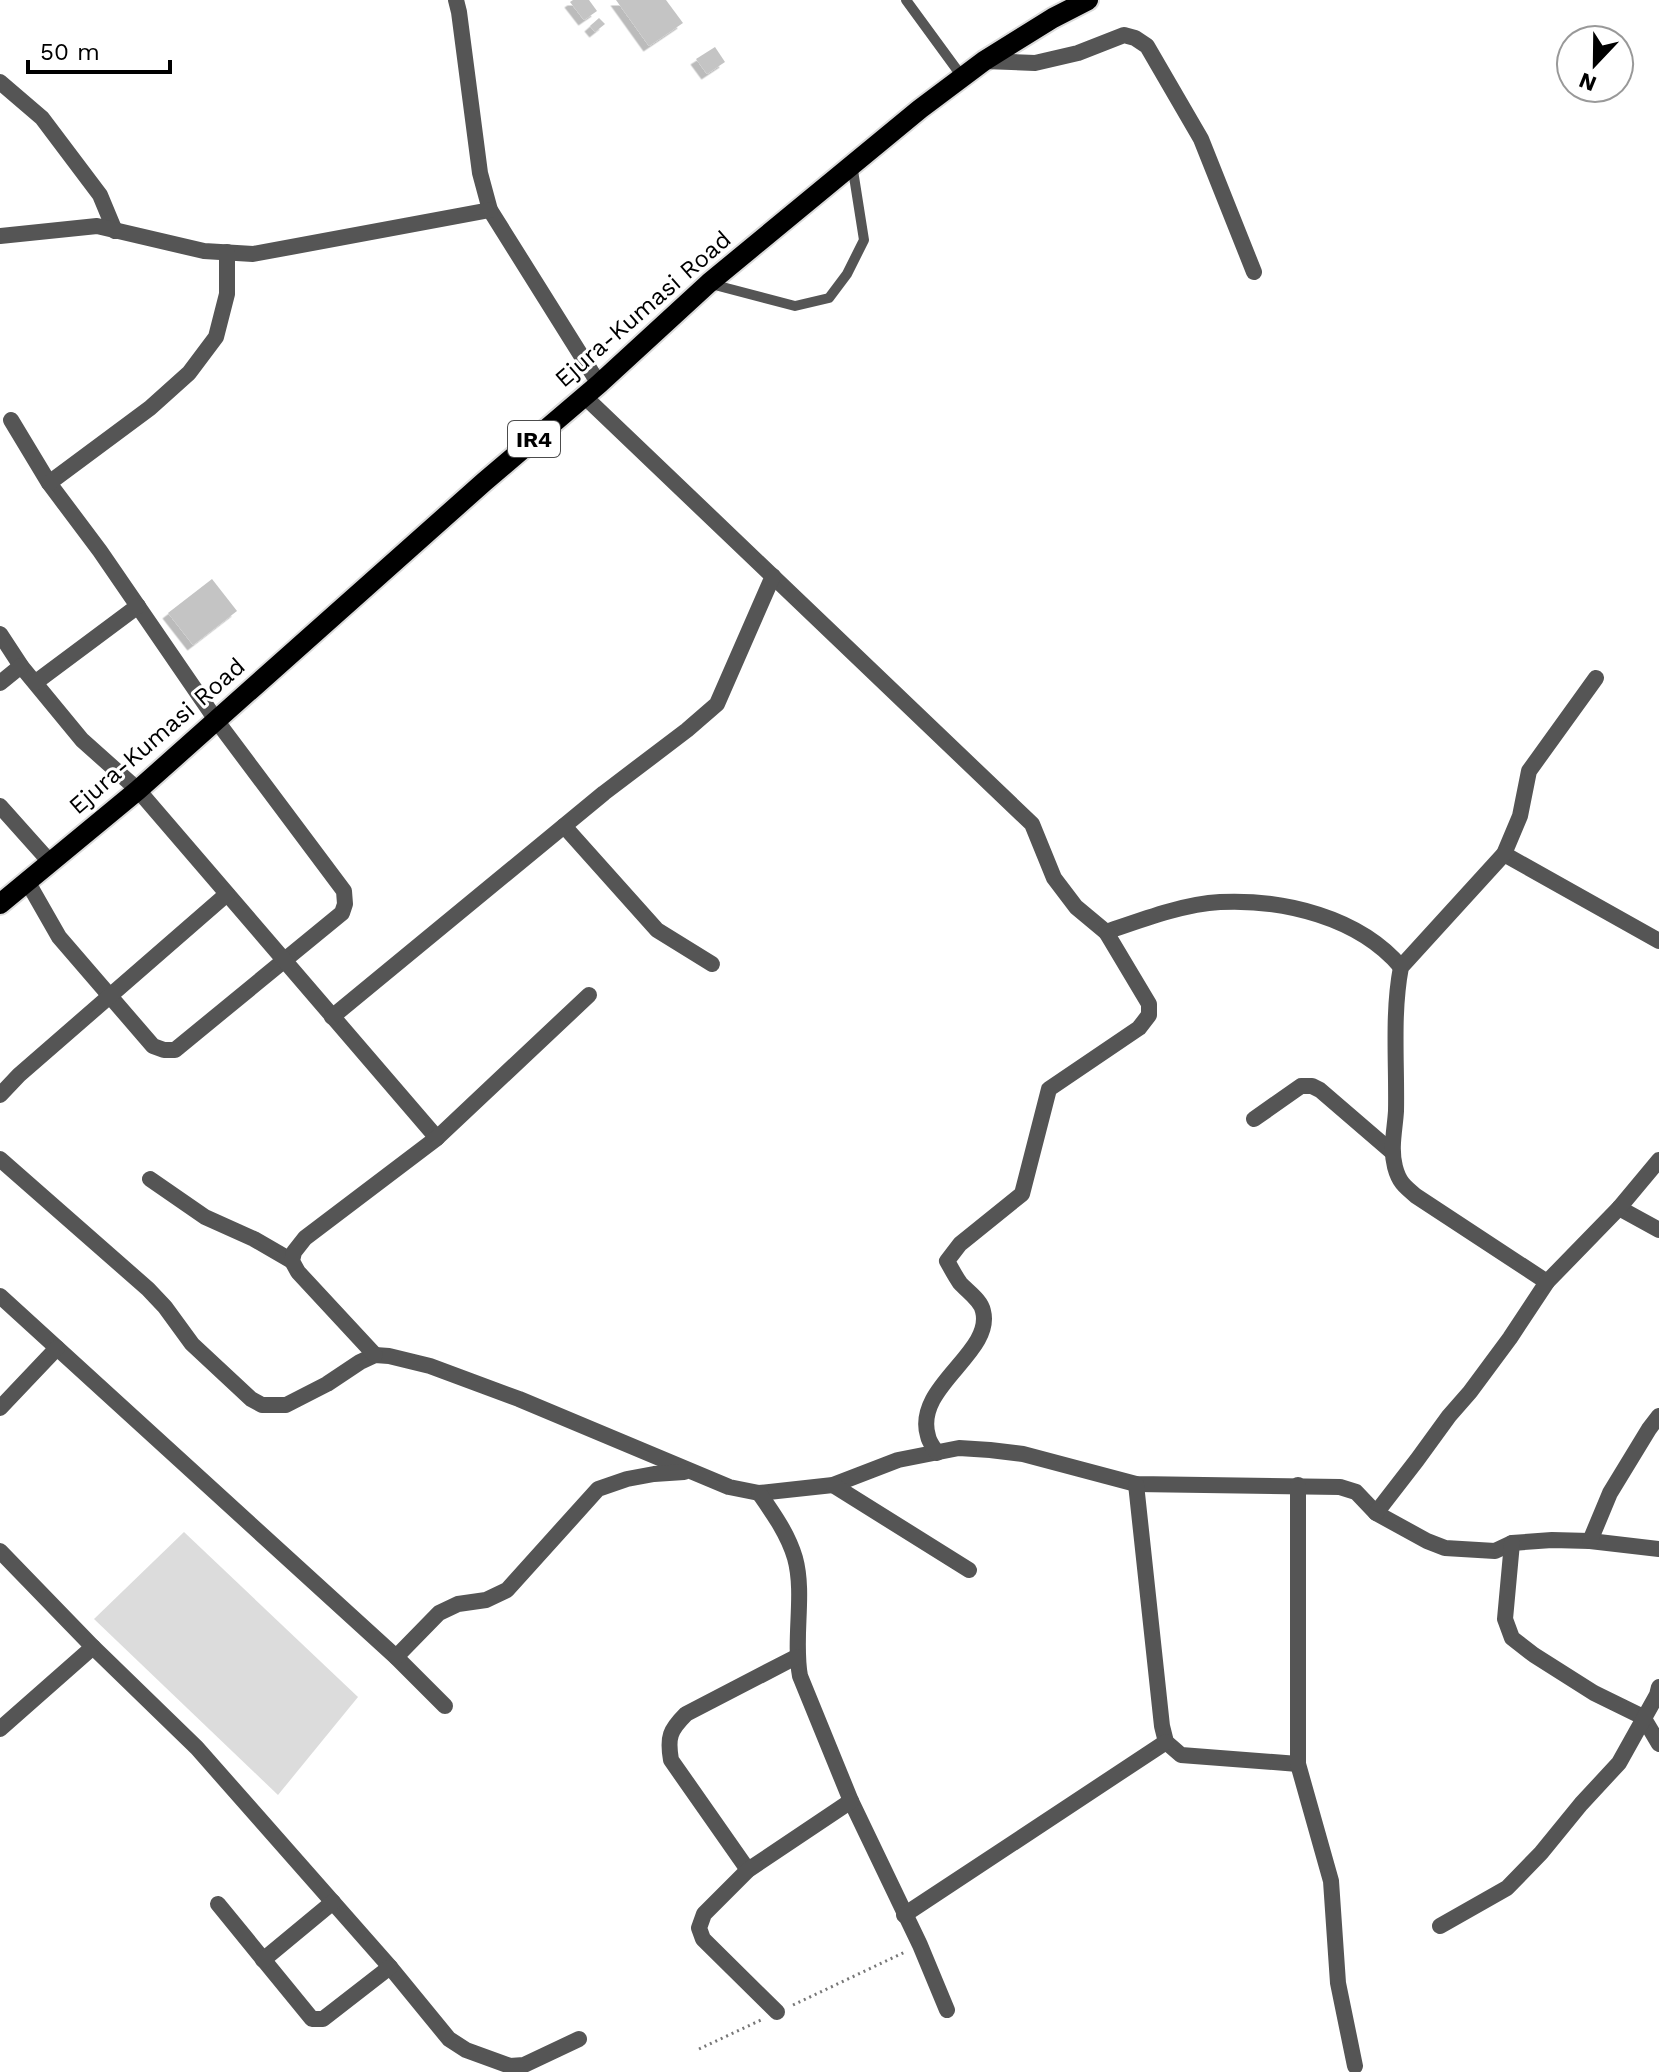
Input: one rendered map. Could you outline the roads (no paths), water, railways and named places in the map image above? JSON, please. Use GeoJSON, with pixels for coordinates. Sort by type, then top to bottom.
{"type":"FeatureCollection","features":[{"type":"Feature","properties":{"kind":"main road","name":"Ejura-Kumasi Road"},"geometry":{"type":"LineString","coordinates":[[0,904],[138,790],[709,283],[852,164],[984,61],[1088,0]]}},
{"type":"Feature","properties":{"kind":"street"},"geometry":{"type":"LineString","coordinates":[[456,0],[480,173],[490,210],[591,390],[773,576],[1032,824],[1054,878],[1076,907],[1106,932],[1149,1004],[1149,1015],[1139,1028],[1049,1089],[1022,1194],[960,1244],[947,1261],[958,1281],[983,1308],[984,1324],[972,1350],[942,1385],[927,1411],[927,1435],[937,1453]]}},
{"type":"Feature","properties":{"kind":"street"},"geometry":{"type":"LineString","coordinates":[[984,61],[1035,63],[1078,53],[1124,35],[1147,46],[1201,139],[1254,272]]}},
{"type":"Feature","properties":{"kind":"street"},"geometry":{"type":"LineString","coordinates":[[0,82],[42,118],[100,195],[115,231]]}},
{"type":"Feature","properties":{"kind":"street"},"geometry":{"type":"LineString","coordinates":[[0,236],[97,226],[204,251],[253,254],[490,210]]}},
{"type":"Feature","properties":{"kind":"street"},"geometry":{"type":"LineString","coordinates":[[49,483],[150,408],[189,373],[216,337],[227,294],[227,252]]}},
{"type":"Feature","properties":{"kind":"street"},"geometry":{"type":"LineString","coordinates":[[11,420],[49,483],[100,551],[216,720],[344,891],[345,904],[342,913],[175,1050],[164,1050],[153,1046],[59,937],[27,881]]}},
{"type":"Feature","properties":{"kind":"street"},"geometry":{"type":"LineString","coordinates":[[332,1017],[717,704],[773,576]]}},
{"type":"Feature","properties":{"kind":"street"},"geometry":{"type":"LineString","coordinates":[[36,682],[138,606]]}},
{"type":"Feature","properties":{"kind":"street"},"geometry":{"type":"LineString","coordinates":[[0,634],[21,666],[82,740],[138,790],[437,1138]]}},
{"type":"Feature","properties":{"kind":"street"},"geometry":{"type":"LineString","coordinates":[[0,683],[21,666]]}},
{"type":"Feature","properties":{"kind":"street"},"geometry":{"type":"LineString","coordinates":[[1547,1282],[1401,1184],[1392,1152],[1396,1113],[1397,988],[1401,967],[1504,854],[1520,816],[1529,771],[1596,678]]}},
{"type":"Feature","properties":{"kind":"street"},"geometry":{"type":"LineString","coordinates":[[0,806],[50,862]]}},
{"type":"Feature","properties":{"kind":"street"},"geometry":{"type":"LineString","coordinates":[[564,826],[657,930],[712,964]]}},
{"type":"Feature","properties":{"kind":"street"},"geometry":{"type":"LineString","coordinates":[[1504,854],[1659,941]]}},
{"type":"Feature","properties":{"kind":"street"},"geometry":{"type":"LineString","coordinates":[[0,1095],[227,894]]}},
{"type":"Feature","properties":{"kind":"street"},"geometry":{"type":"LineString","coordinates":[[1106,932],[1158,914],[1218,902],[1274,903],[1343,923],[1388,952],[1401,967]]}},
{"type":"Feature","properties":{"kind":"street"},"geometry":{"type":"LineString","coordinates":[[292,1261],[294,1252],[305,1238],[437,1138],[589,995]]}},
{"type":"Feature","properties":{"kind":"street"},"geometry":{"type":"LineString","coordinates":[[1254,1119],[1301,1086],[1312,1086],[1392,1152]]}},
{"type":"Feature","properties":{"kind":"street"},"geometry":{"type":"LineString","coordinates":[[0,1159],[148,1289],[192,1344],[251,1399],[262,1405],[286,1405],[299,1400],[360,1362],[375,1355],[389,1356],[418,1363],[519,1399],[690,1472],[729,1487],[759,1493],[833,1485],[898,1460],[959,1448],[1023,1454],[1136,1484],[1340,1487],[1356,1492],[1376,1513],[1445,1548],[1495,1551],[1512,1543],[1552,1540],[1659,1549]]}},
{"type":"Feature","properties":{"kind":"street"},"geometry":{"type":"LineString","coordinates":[[1376,1513],[1478,1382],[1547,1282],[1619,1208],[1659,1160]]}},
{"type":"Feature","properties":{"kind":"street"},"geometry":{"type":"LineString","coordinates":[[150,1179],[205,1217],[254,1239],[292,1261],[298,1272],[375,1355]]}},
{"type":"Feature","properties":{"kind":"street"},"geometry":{"type":"LineString","coordinates":[[1619,1208],[1659,1230]]}},
{"type":"Feature","properties":{"kind":"street"},"geometry":{"type":"LineString","coordinates":[[0,1296],[396,1657],[445,1706]]}},
{"type":"Feature","properties":{"kind":"street"},"geometry":{"type":"LineString","coordinates":[[0,1408],[57,1348]]}},
{"type":"Feature","properties":{"kind":"street"},"geometry":{"type":"LineString","coordinates":[[1590,1541],[1610,1493],[1659,1416]]}},
{"type":"Feature","properties":{"kind":"street"},"geometry":{"type":"LineString","coordinates":[[396,1657],[439,1613],[458,1604],[486,1600],[507,1590],[598,1489],[640,1476],[690,1472]]}},
{"type":"Feature","properties":{"kind":"street"},"geometry":{"type":"LineString","coordinates":[[1136,1484],[1166,1742],[1181,1755],[1298,1764]]}},
{"type":"Feature","properties":{"kind":"street"},"geometry":{"type":"LineString","coordinates":[[833,1485],[969,1570]]}},
{"type":"Feature","properties":{"kind":"street"},"geometry":{"type":"LineString","coordinates":[[1298,1485],[1298,1764],[1331,1881],[1338,1983],[1355,2066]]}},
{"type":"Feature","properties":{"kind":"street"},"geometry":{"type":"LineString","coordinates":[[759,1493],[781,1525],[795,1559],[798,1585],[796,1657],[800,1676],[851,1801],[920,1945],[947,2010]]}},
{"type":"Feature","properties":{"kind":"street"},"geometry":{"type":"LineString","coordinates":[[1512,1543],[1505,1619],[1512,1638],[1594,1693],[1643,1717],[1659,1744]]}},
{"type":"Feature","properties":{"kind":"street"},"geometry":{"type":"LineString","coordinates":[[0,1551],[197,1748],[390,1967],[449,2039],[466,2050],[510,2066],[524,2065],[579,2039]]}},
{"type":"Feature","properties":{"kind":"street"},"geometry":{"type":"LineString","coordinates":[[0,1729],[93,1647]]}},
{"type":"Feature","properties":{"kind":"street"},"geometry":{"type":"LineString","coordinates":[[748,1870],[671,1760],[668,1744],[673,1727],[686,1714],[796,1657]]}},
{"type":"Feature","properties":{"kind":"street"},"geometry":{"type":"LineString","coordinates":[[1440,1926],[1507,1888],[1541,1853],[1619,1763],[1659,1687]]}},
{"type":"Feature","properties":{"kind":"street"},"geometry":{"type":"LineString","coordinates":[[904,1915],[1166,1742]]}},
{"type":"Feature","properties":{"kind":"street"},"geometry":{"type":"LineString","coordinates":[[777,2012],[703,1939],[699,1928],[704,1914],[748,1870],[851,1801]]}},
{"type":"Feature","properties":{"kind":"street"},"geometry":{"type":"LineString","coordinates":[[263,1960],[333,1902]]}},
{"type":"Feature","properties":{"kind":"street"},"geometry":{"type":"LineString","coordinates":[[218,1904],[312,2019],[323,2019],[390,1967]]}},
{"type":"Feature","properties":{"kind":"lane"},"geometry":{"type":"LineString","coordinates":[[906,0],[963,78]]}},
{"type":"Feature","properties":{"kind":"lane"},"geometry":{"type":"LineString","coordinates":[[709,283],[795,306],[829,298],[847,274],[864,240],[852,164]]}}]}
